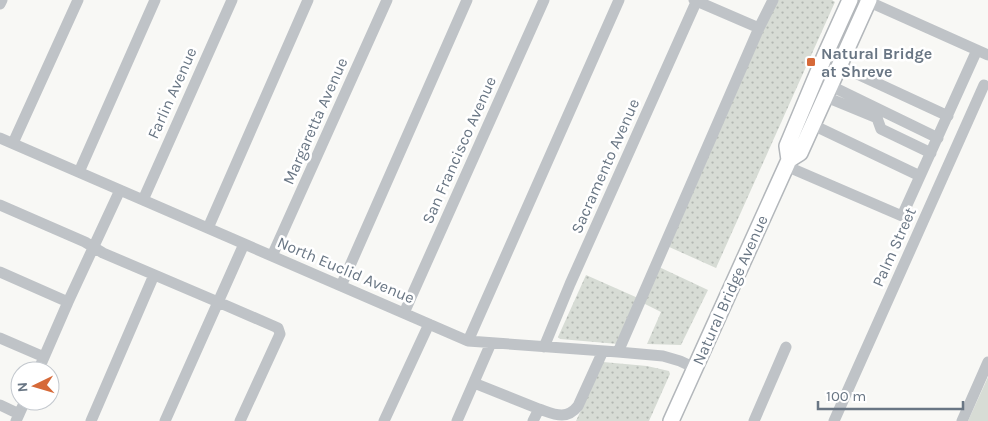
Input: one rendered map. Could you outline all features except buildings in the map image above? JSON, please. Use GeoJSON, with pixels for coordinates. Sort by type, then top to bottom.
{"type":"FeatureCollection","features":[{"type":"Feature","properties":{"kind":"main road","name":"Natural Bridge Avenue"},"geometry":{"type":"LineString","coordinates":[[788,163],[787,146],[850,0]]}},
{"type":"Feature","properties":{"kind":"main road","name":"Natural Bridge Avenue"},"geometry":{"type":"LineString","coordinates":[[671,421],[788,163],[800,153],[813,125],[840,66],[866,0]]}},
{"type":"Feature","properties":{"kind":"main road"},"geometry":{"type":"LineString","coordinates":[[828,91],[830,73],[866,0]]}},
{"type":"Feature","properties":{"kind":"street"},"geometry":{"type":"LineString","coordinates":[[0,4],[2,0]]}},
{"type":"Feature","properties":{"kind":"street"},"geometry":{"type":"LineString","coordinates":[[13,143],[78,0]]}},
{"type":"Feature","properties":{"kind":"street"},"geometry":{"type":"LineString","coordinates":[[79,172],[155,0]]}},
{"type":"Feature","properties":{"kind":"street","name":"Farlin Avenue"},"geometry":{"type":"LineString","coordinates":[[143,200],[232,0]]}},
{"type":"Feature","properties":{"kind":"street"},"geometry":{"type":"LineString","coordinates":[[208,228],[308,0]]}},
{"type":"Feature","properties":{"kind":"street","name":"Margaretta Avenue"},"geometry":{"type":"LineString","coordinates":[[272,256],[387,0]]}},
{"type":"Feature","properties":{"kind":"street"},"geometry":{"type":"LineString","coordinates":[[341,286],[467,0]]}},
{"type":"Feature","properties":{"kind":"street","name":"San Francisco Avenue"},"geometry":{"type":"LineString","coordinates":[[404,313],[544,0]]}},
{"type":"Feature","properties":{"kind":"street"},"geometry":{"type":"LineString","coordinates":[[468,341],[619,0]]}},
{"type":"Feature","properties":{"kind":"street"},"geometry":{"type":"LineString","coordinates":[[696,0],[759,28]]}},
{"type":"Feature","properties":{"kind":"street","name":"Sacramento Avenue"},"geometry":{"type":"LineString","coordinates":[[544,347],[696,0]]}},
{"type":"Feature","properties":{"kind":"street"},"geometry":{"type":"LineString","coordinates":[[618,352],[772,0]]}},
{"type":"Feature","properties":{"kind":"street"},"geometry":{"type":"LineString","coordinates":[[866,0],[988,55]]}},
{"type":"Feature","properties":{"kind":"street"},"geometry":{"type":"LineString","coordinates":[[788,163],[902,216],[977,50]]}},
{"type":"Feature","properties":{"kind":"street"},"geometry":{"type":"LineString","coordinates":[[840,66],[948,116]]}},
{"type":"Feature","properties":{"kind":"street","name":"Palm Street"},"geometry":{"type":"LineString","coordinates":[[834,421],[984,86]]}},
{"type":"Feature","properties":{"kind":"street"},"geometry":{"type":"LineString","coordinates":[[828,91],[938,138]]}},
{"type":"Feature","properties":{"kind":"street"},"geometry":{"type":"LineString","coordinates":[[828,91],[877,118],[881,129],[931,153]]}},
{"type":"Feature","properties":{"kind":"street"},"geometry":{"type":"LineString","coordinates":[[813,125],[920,176]]}},
{"type":"Feature","properties":{"kind":"street","name":"North Euclid Avenue"},"geometry":{"type":"LineString","coordinates":[[0,138],[468,341],[672,358],[695,368]]}},
{"type":"Feature","properties":{"kind":"street"},"geometry":{"type":"LineString","coordinates":[[42,361],[120,190]]}},
{"type":"Feature","properties":{"kind":"street"},"geometry":{"type":"LineString","coordinates":[[0,205],[85,242],[103,253],[278,328],[280,334],[240,421]]}},
{"type":"Feature","properties":{"kind":"street"},"geometry":{"type":"LineString","coordinates":[[165,421],[244,244]]}},
{"type":"Feature","properties":{"kind":"street"},"geometry":{"type":"LineString","coordinates":[[0,272],[68,302]]}},
{"type":"Feature","properties":{"kind":"street"},"geometry":{"type":"LineString","coordinates":[[91,421],[154,275]]}},
{"type":"Feature","properties":{"kind":"street"},"geometry":{"type":"LineString","coordinates":[[384,421],[429,324]]}},
{"type":"Feature","properties":{"kind":"street"},"geometry":{"type":"LineString","coordinates":[[0,338],[44,357]]}},
{"type":"Feature","properties":{"kind":"street"},"geometry":{"type":"LineString","coordinates":[[457,421],[491,343]]}},
{"type":"Feature","properties":{"kind":"street"},"geometry":{"type":"LineString","coordinates":[[754,421],[786,347]]}},
{"type":"Feature","properties":{"kind":"street"},"geometry":{"type":"LineString","coordinates":[[474,383],[558,416],[565,416],[574,412],[578,406],[603,351]]}},
{"type":"Feature","properties":{"kind":"street"},"geometry":{"type":"LineString","coordinates":[[962,421],[988,362]]}},
{"type":"Feature","properties":{"kind":"street"},"geometry":{"type":"LineString","coordinates":[[0,406],[18,417]]}},
{"type":"Feature","properties":{"kind":"street"},"geometry":{"type":"LineString","coordinates":[[533,421],[539,409]]}},
{"type":"Feature","properties":{"kind":"shaded area"},"geometry":{"type":"Polygon","coordinates":[[[777,0],[832,0],[835,2],[716,268],[667,246],[777,0]]]}},
{"type":"Feature","properties":{"kind":"shaded area"},"geometry":{"type":"Polygon","coordinates":[[[659,267],[708,290],[681,345],[647,344],[661,312],[643,303],[659,267]]]}},
{"type":"Feature","properties":{"kind":"shaded area"},"geometry":{"type":"Polygon","coordinates":[[[586,275],[638,298],[618,344],[560,339],[558,337],[586,275]]]}},
{"type":"Feature","properties":{"kind":"shaded area"},"geometry":{"type":"Polygon","coordinates":[[[603,362],[647,366],[669,371],[670,374],[649,421],[576,421],[603,362]]]}},
{"type":"Feature","properties":{"kind":"shaded area"},"geometry":{"type":"Polygon","coordinates":[[[988,377],[988,421],[968,421],[988,377]]]}},
{"type":"Feature","properties":{"kind":"place","name":"Natural Bridge at Shreve"},"geometry":{"type":"Point","coordinates":[811,62]}}]}
